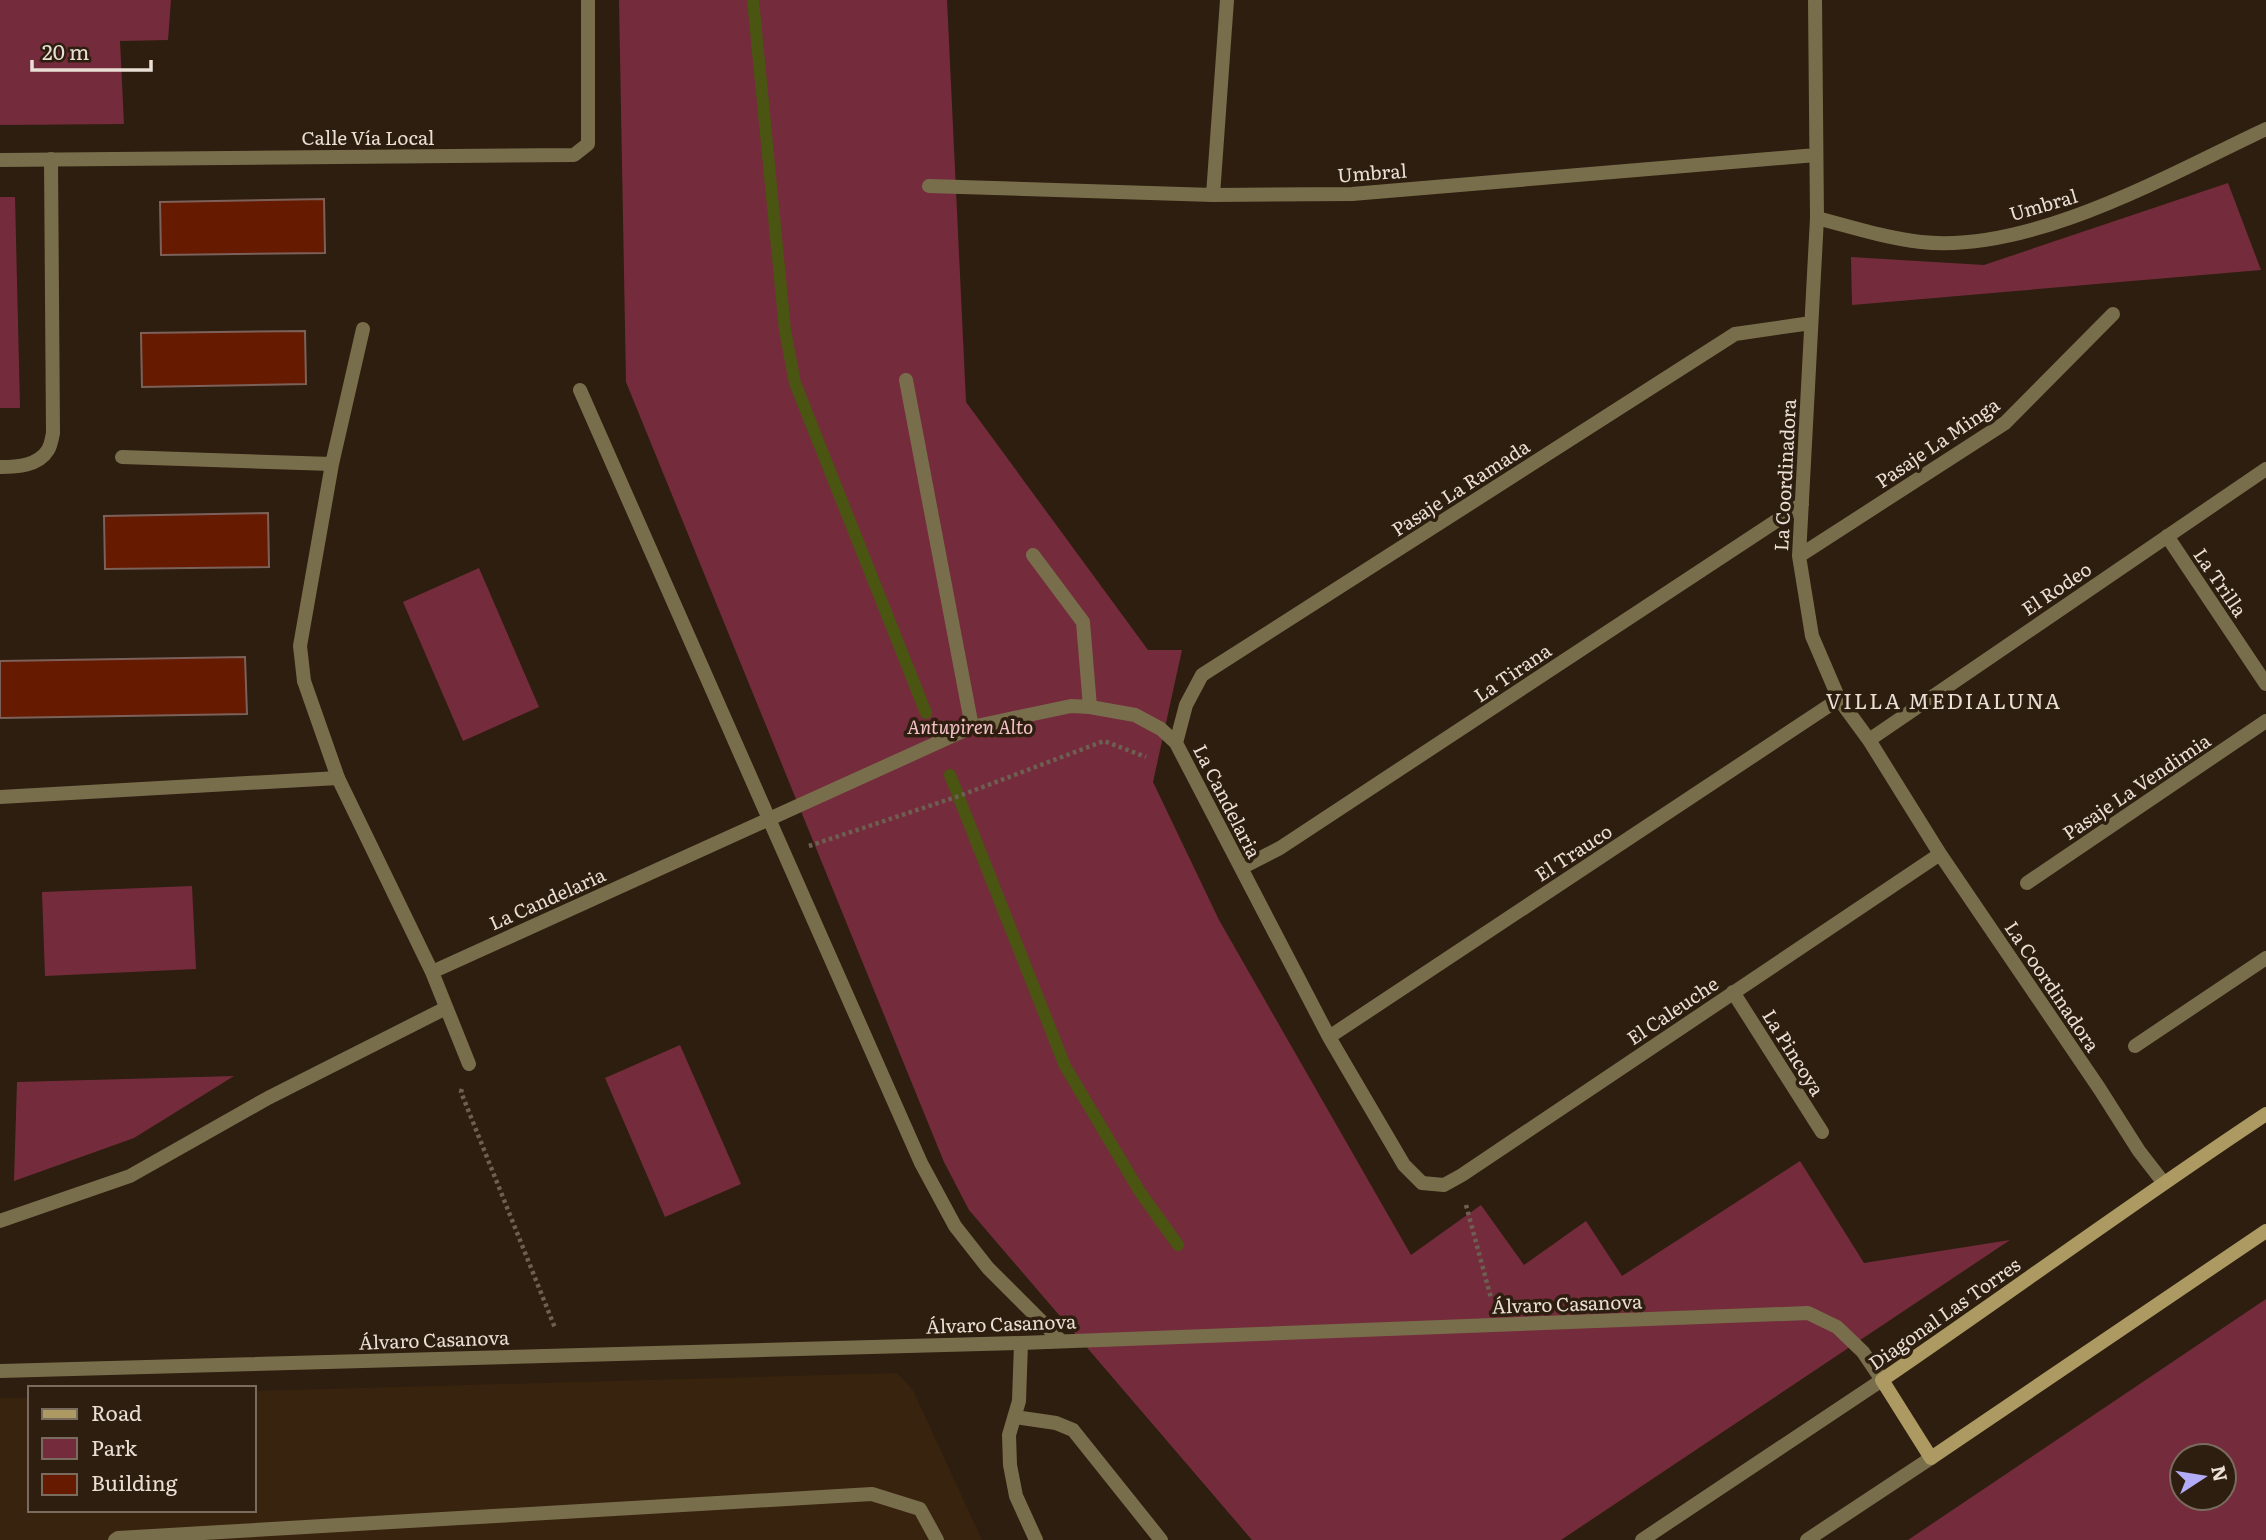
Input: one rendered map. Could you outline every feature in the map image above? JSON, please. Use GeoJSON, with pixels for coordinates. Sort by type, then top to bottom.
{"type":"FeatureCollection","features":[{"type":"Feature","properties":{"kind":"main road","name":"Diagonal Las Torres"},"geometry":{"type":"LineString","coordinates":[[1882,1380],[2164,1182],[2266,1114]]}},
{"type":"Feature","properties":{"kind":"main road"},"geometry":{"type":"LineString","coordinates":[[1931,1458],[2266,1231]]}},
{"type":"Feature","properties":{"kind":"main road","name":"Álvaro Casanova"},"geometry":{"type":"LineString","coordinates":[[1882,1380],[1931,1458]]}},
{"type":"Feature","properties":{"kind":"street","name":"Calle Vía Local"},"geometry":{"type":"LineString","coordinates":[[0,160],[574,155],[588,144],[588,0]]}},
{"type":"Feature","properties":{"kind":"street"},"geometry":{"type":"LineString","coordinates":[[1213,195],[1227,0]]}},
{"type":"Feature","properties":{"kind":"street","name":"La Coordinadora"},"geometry":{"type":"LineString","coordinates":[[1815,0],[1817,218],[1799,556],[1812,636],[1839,699],[1869,740],[1940,854],[2139,1151],[2164,1182]]}},
{"type":"Feature","properties":{"kind":"street","name":"Umbral"},"geometry":{"type":"LineString","coordinates":[[1817,218],[1922,242],[1977,241],[2038,228],[2096,208],[2266,129]]}},
{"type":"Feature","properties":{"kind":"street","name":"Umbral"},"geometry":{"type":"LineString","coordinates":[[929,186],[1213,195],[1352,194],[1816,155]]}},
{"type":"Feature","properties":{"kind":"street"},"geometry":{"type":"LineString","coordinates":[[0,467],[22,467],[35,461],[48,451],[53,433],[51,159]]}},
{"type":"Feature","properties":{"kind":"street","name":"Pasaje La Minga"},"geometry":{"type":"LineString","coordinates":[[1799,556],[2005,423],[2113,314]]}},
{"type":"Feature","properties":{"kind":"street","name":"Pasaje La Ramada"},"geometry":{"type":"LineString","coordinates":[[1176,743],[1186,705],[1202,675],[1735,334],[1811,323]]}},
{"type":"Feature","properties":{"kind":"street"},"geometry":{"type":"LineString","coordinates":[[363,329],[332,464],[300,646],[304,681],[338,778],[432,972],[469,1064]]}},
{"type":"Feature","properties":{"kind":"street"},"geometry":{"type":"LineString","coordinates":[[906,380],[972,727]]}},
{"type":"Feature","properties":{"kind":"street"},"geometry":{"type":"LineString","coordinates":[[580,390],[921,1163],[955,1226],[988,1268],[1060,1341]]}},
{"type":"Feature","properties":{"kind":"street"},"geometry":{"type":"LineString","coordinates":[[122,457],[332,464]]}},
{"type":"Feature","properties":{"kind":"street","name":"El Rodeo"},"geometry":{"type":"LineString","coordinates":[[1869,740],[2266,469]]}},
{"type":"Feature","properties":{"kind":"street","name":"La Tirana"},"geometry":{"type":"LineString","coordinates":[[1241,868],[1280,848],[1802,505]]}},
{"type":"Feature","properties":{"kind":"street","name":"La Trilla"},"geometry":{"type":"LineString","coordinates":[[2167,536],[2266,684]]}},
{"type":"Feature","properties":{"kind":"street"},"geometry":{"type":"LineString","coordinates":[[1033,555],[1083,622],[1090,707]]}},
{"type":"Feature","properties":{"kind":"street","name":"El Trauco"},"geometry":{"type":"LineString","coordinates":[[1329,1037],[1839,699]]}},
{"type":"Feature","properties":{"kind":"street","name":"La Candelaria"},"geometry":{"type":"LineString","coordinates":[[432,972],[972,727],[1071,706],[1135,715],[1161,729],[1176,743],[1329,1037],[1404,1165],[1422,1183]]}},
{"type":"Feature","properties":{"kind":"street","name":"Pasaje La Vendimia"},"geometry":{"type":"LineString","coordinates":[[2027,883],[2266,721]]}},
{"type":"Feature","properties":{"kind":"street"},"geometry":{"type":"LineString","coordinates":[[0,797],[338,778]]}},
{"type":"Feature","properties":{"kind":"street","name":"El Caleuche"},"geometry":{"type":"LineString","coordinates":[[1422,1183],[1444,1185],[1462,1175],[1940,854]]}},
{"type":"Feature","properties":{"kind":"street"},"geometry":{"type":"LineString","coordinates":[[2135,1046],[2266,958]]}},
{"type":"Feature","properties":{"kind":"street","name":"La Pincoya"},"geometry":{"type":"LineString","coordinates":[[1733,992],[1822,1132]]}},
{"type":"Feature","properties":{"kind":"street"},"geometry":{"type":"LineString","coordinates":[[0,1221],[130,1176],[268,1098],[446,1008]]}},
{"type":"Feature","properties":{"kind":"street","name":"Álvaro Casanova"},"geometry":{"type":"LineString","coordinates":[[0,1371],[1021,1343],[1808,1313],[1837,1327],[1863,1352],[1882,1380]]}},
{"type":"Feature","properties":{"kind":"street"},"geometry":{"type":"LineString","coordinates":[[1021,1343],[1019,1401],[1009,1435],[1010,1465],[1016,1496],[1036,1540]]}},
{"type":"Feature","properties":{"kind":"street","name":"Diagonal Las Torres"},"geometry":{"type":"LineString","coordinates":[[1642,1540],[1882,1380]]}},
{"type":"Feature","properties":{"kind":"street"},"geometry":{"type":"LineString","coordinates":[[1015,1417],[1056,1423],[1073,1430],[1161,1540]]}},
{"type":"Feature","properties":{"kind":"street"},"geometry":{"type":"LineString","coordinates":[[1807,1540],[1931,1458]]}},
{"type":"Feature","properties":{"kind":"street"},"geometry":{"type":"LineString","coordinates":[[116,1540],[146,1536],[872,1494],[920,1509],[937,1540]]}},
{"type":"Feature","properties":{"kind":"path"},"geometry":{"type":"LineString","coordinates":[[802,848],[959,796],[1104,741],[1143,754],[1151,761]]}},
{"type":"Feature","properties":{"kind":"path"},"geometry":{"type":"LineString","coordinates":[[469,1064],[461,1092],[552,1318],[563,1355]]}},
{"type":"Feature","properties":{"kind":"path"},"geometry":{"type":"LineString","coordinates":[[1462,1175],[1464,1198],[1498,1325]]}},
{"type":"Feature","properties":{"kind":"shaded area"},"geometry":{"type":"Polygon","coordinates":[[[897,1373],[913,1390],[982,1540],[0,1540],[0,1398],[28,1398],[28,1512],[256,1512],[256,1391],[897,1373]]]}},
{"type":"Feature","properties":{"kind":"green space"},"geometry":{"type":"Polygon","coordinates":[[[0,0],[171,0],[168,40],[120,41],[124,124],[0,125],[0,0]]]}},
{"type":"Feature","properties":{"kind":"green space","name":"Antupiren Alto"},"geometry":{"type":"Polygon","coordinates":[[[619,0],[947,0],[966,402],[1148,650],[1182,650],[1153,782],[1219,920],[1411,1255],[1481,1205],[1524,1265],[1586,1221],[1622,1276],[1800,1161],[1864,1263],[2010,1240],[1561,1540],[1252,1540],[969,1210],[944,1162],[626,382],[619,0]]]}},
{"type":"Feature","properties":{"kind":"green space"},"geometry":{"type":"Polygon","coordinates":[[[2228,183],[2261,270],[1852,305],[1851,257],[1984,265],[2228,183]]]}},
{"type":"Feature","properties":{"kind":"green space"},"geometry":{"type":"Polygon","coordinates":[[[0,197],[15,197],[20,408],[0,408],[0,197]]]}},
{"type":"Feature","properties":{"kind":"green space"},"geometry":{"type":"Polygon","coordinates":[[[479,568],[539,707],[463,741],[403,602],[479,568]]]}},
{"type":"Feature","properties":{"kind":"green space"},"geometry":{"type":"Polygon","coordinates":[[[192,886],[196,969],[45,976],[42,892],[192,886]]]}},
{"type":"Feature","properties":{"kind":"green space"},"geometry":{"type":"Polygon","coordinates":[[[680,1045],[741,1184],[665,1217],[605,1078],[680,1045]]]}},
{"type":"Feature","properties":{"kind":"green space"},"geometry":{"type":"Polygon","coordinates":[[[234,1076],[134,1138],[14,1181],[17,1082],[234,1076]]]}},
{"type":"Feature","properties":{"kind":"green space"},"geometry":{"type":"Polygon","coordinates":[[[2266,1299],[2266,1540],[1908,1540],[2266,1299]]]}},
{"type":"Feature","properties":{"kind":"building"},"geometry":{"type":"Polygon","coordinates":[[[324,199],[325,253],[161,255],[160,202],[324,199]]]}},
{"type":"Feature","properties":{"kind":"building"},"geometry":{"type":"Polygon","coordinates":[[[305,331],[306,384],[142,387],[141,333],[305,331]]]}},
{"type":"Feature","properties":{"kind":"building"},"geometry":{"type":"Polygon","coordinates":[[[268,513],[269,567],[105,569],[104,516],[268,513]]]}},
{"type":"Feature","properties":{"kind":"building"},"geometry":{"type":"Polygon","coordinates":[[[245,657],[247,714],[0,718],[0,661],[245,657]]]}},
{"type":"Feature","properties":{"kind":"waterway"},"geometry":{"type":"LineString","coordinates":[[753,0],[785,330],[795,383],[926,713]]}},
{"type":"Feature","properties":{"kind":"waterway"},"geometry":{"type":"LineString","coordinates":[[950,775],[1065,1066],[1140,1192],[1178,1245]]}},
{"type":"Feature","properties":{"kind":"district","name":"VILLA MEDIALUNA"},"geometry":{"type":"Point","coordinates":[1944,699]}}]}
